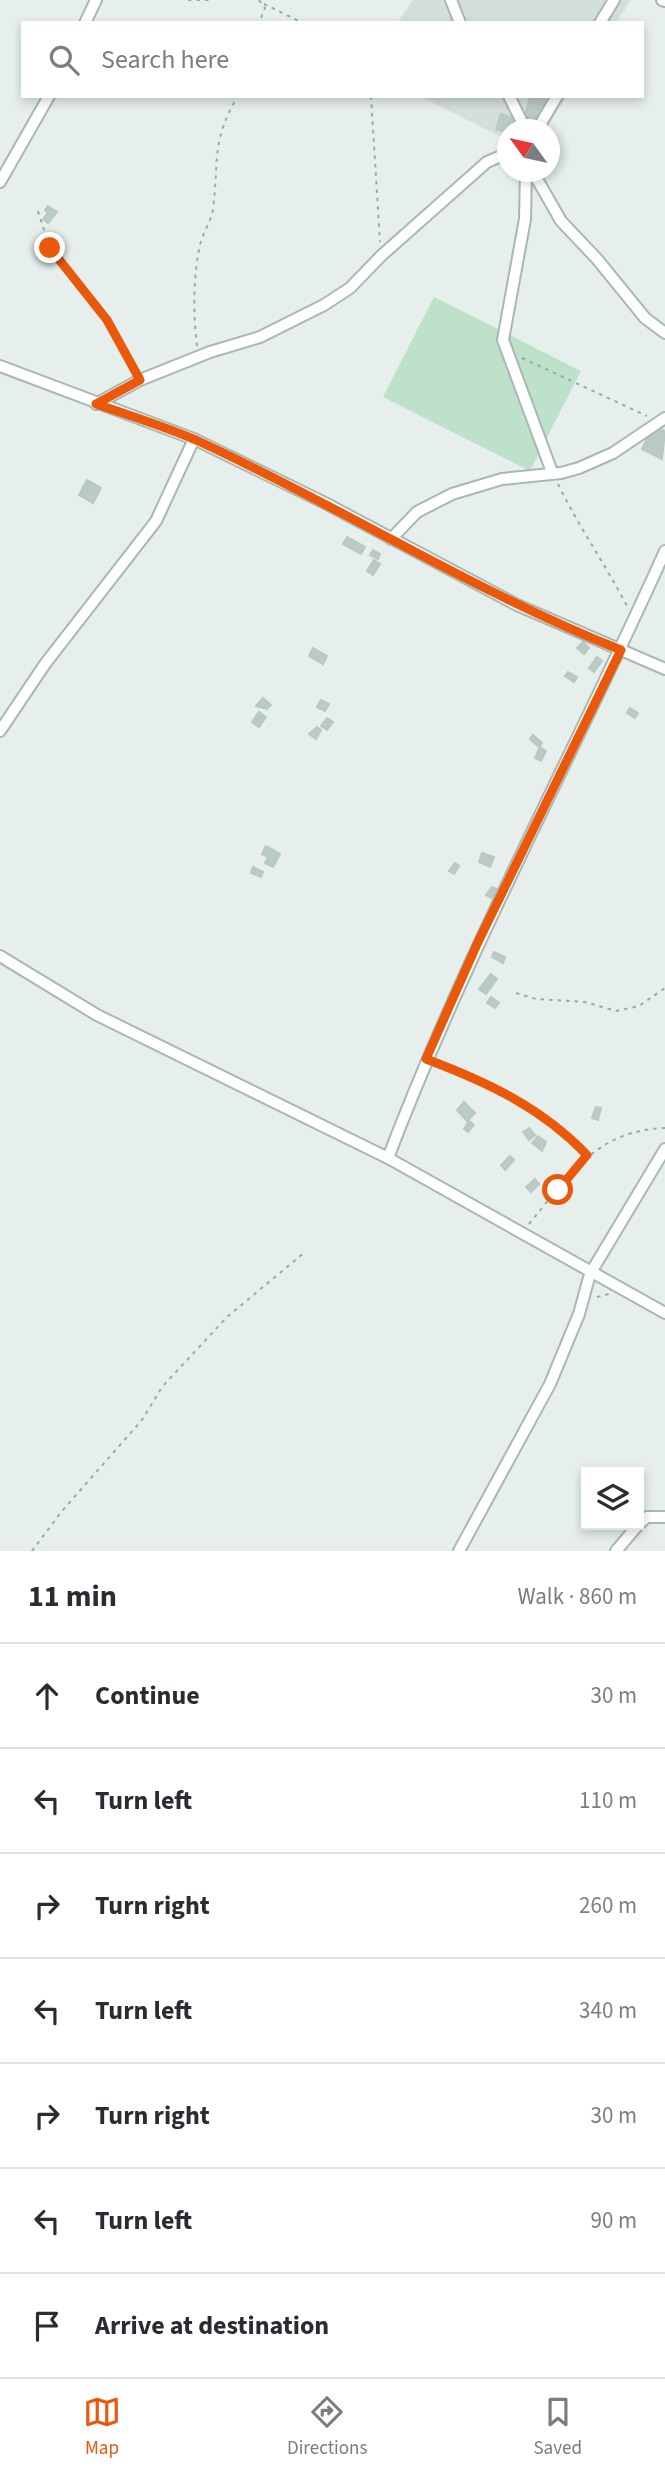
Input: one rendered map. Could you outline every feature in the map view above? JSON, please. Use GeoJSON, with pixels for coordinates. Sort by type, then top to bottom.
{"type":"FeatureCollection","features":[{"type":"Feature","properties":{"kind":"street"},"geometry":{"type":"LineString","coordinates":[[86,21],[96,0]]}},
{"type":"Feature","properties":{"kind":"street"},"geometry":{"type":"LineString","coordinates":[[451,0],[459,21]]}},
{"type":"Feature","properties":{"kind":"street"},"geometry":{"type":"LineString","coordinates":[[601,21],[614,0]]}},
{"type":"Feature","properties":{"kind":"street"},"geometry":{"type":"LineString","coordinates":[[0,182],[48,98]]}},
{"type":"Feature","properties":{"kind":"street"},"geometry":{"type":"LineString","coordinates":[[510,98],[520,119]]}},
{"type":"Feature","properties":{"kind":"street"},"geometry":{"type":"LineString","coordinates":[[543,119],[556,98]]}},
{"type":"Feature","properties":{"kind":"street"},"geometry":{"type":"LineString","coordinates":[[96,404],[140,380],[260,337],[324,305],[350,288],[379,258],[487,162],[497,158]]}},
{"type":"Feature","properties":{"kind":"street"},"geometry":{"type":"LineString","coordinates":[[526,182],[525,219],[507,314],[505,350],[552,472]]}},
{"type":"Feature","properties":{"kind":"street"},"geometry":{"type":"LineString","coordinates":[[539,182],[561,220],[638,310],[665,333]]}},
{"type":"Feature","properties":{"kind":"street"},"geometry":{"type":"LineString","coordinates":[[0,366],[194,439],[517,606],[665,669]]}},
{"type":"Feature","properties":{"kind":"street"},"geometry":{"type":"LineString","coordinates":[[391,539],[417,512],[452,494],[502,479],[579,468],[613,453],[662,419]]}},
{"type":"Feature","properties":{"kind":"street"},"geometry":{"type":"LineString","coordinates":[[0,731],[45,664],[156,521],[194,439]]}},
{"type":"Feature","properties":{"kind":"street"},"geometry":{"type":"LineString","coordinates":[[388,1158],[426,1059],[478,942],[621,650],[665,551]]}},
{"type":"Feature","properties":{"kind":"street"},"geometry":{"type":"LineString","coordinates":[[0,956],[97,1015],[388,1158],[620,1291],[665,1313]]}},
{"type":"Feature","properties":{"kind":"street"},"geometry":{"type":"LineString","coordinates":[[459,1551],[550,1384],[583,1300],[590,1274],[665,1149]]}},
{"type":"Feature","properties":{"kind":"street"},"geometry":{"type":"LineString","coordinates":[[644,1520],[648,1517],[665,1517]]}},
{"type":"Feature","properties":{"kind":"street"},"geometry":{"type":"LineString","coordinates":[[616,1551],[634,1530]]}},
{"type":"Feature","properties":{"kind":"path"},"geometry":{"type":"LineString","coordinates":[[188,0],[213,0]]}},
{"type":"Feature","properties":{"kind":"path"},"geometry":{"type":"LineString","coordinates":[[258,0],[299,21]]}},
{"type":"Feature","properties":{"kind":"path"},"geometry":{"type":"LineString","coordinates":[[260,21],[264,4]]}},
{"type":"Feature","properties":{"kind":"path"},"geometry":{"type":"LineString","coordinates":[[198,357],[194,312],[198,256],[213,210],[216,146],[224,120],[237,98]]}},
{"type":"Feature","properties":{"kind":"path"},"geometry":{"type":"LineString","coordinates":[[371,98],[380,213],[379,258]]}},
{"type":"Feature","properties":{"kind":"path"},"geometry":{"type":"LineString","coordinates":[[38,211],[50,248],[107,320],[140,380]]}},
{"type":"Feature","properties":{"kind":"path"},"geometry":{"type":"LineString","coordinates":[[505,350],[616,403],[662,419]]}},
{"type":"Feature","properties":{"kind":"path"},"geometry":{"type":"LineString","coordinates":[[552,472],[573,519],[608,569],[634,620]]}},
{"type":"Feature","properties":{"kind":"path"},"geometry":{"type":"LineString","coordinates":[[516,993],[536,999],[585,1002],[616,1011],[639,1006],[665,988]]}},
{"type":"Feature","properties":{"kind":"path"},"geometry":{"type":"LineString","coordinates":[[426,1059],[486,1082],[527,1105],[562,1129],[587,1155]]}},
{"type":"Feature","properties":{"kind":"path"},"geometry":{"type":"LineString","coordinates":[[521,1233],[587,1155],[621,1136],[665,1128]]}},
{"type":"Feature","properties":{"kind":"path"},"geometry":{"type":"LineString","coordinates":[[32,1551],[70,1502],[142,1420],[162,1387],[228,1317],[305,1252]]}},
{"type":"Feature","properties":{"kind":"path"},"geometry":{"type":"LineString","coordinates":[[583,1300],[620,1291]]}},
{"type":"Feature","properties":{"kind":"shaded area"},"geometry":{"type":"Polygon","coordinates":[[[413,0],[631,0],[617,21],[398,21],[413,0]]]}},
{"type":"Feature","properties":{"kind":"shaded area"},"geometry":{"type":"Polygon","coordinates":[[[423,98],[566,98],[552,119],[497,119],[497,135],[423,98]]]}},
{"type":"Feature","properties":{"kind":"green space"},"geometry":{"type":"Polygon","coordinates":[[[434,297],[581,371],[530,471],[383,397],[434,297]]]}},
{"type":"Feature","properties":{"kind":"building"},"geometry":{"type":"Polygon","coordinates":[[[530,98],[545,98],[539,119],[524,118],[530,98]]]}},
{"type":"Feature","properties":{"kind":"building"},"geometry":{"type":"Polygon","coordinates":[[[501,114],[517,119],[499,119],[501,114]]]}},
{"type":"Feature","properties":{"kind":"building"},"geometry":{"type":"Polygon","coordinates":[[[48,206],[57,212],[48,223],[43,219],[48,213],[45,210],[48,206]]]}},
{"type":"Feature","properties":{"kind":"building"},"geometry":{"type":"Polygon","coordinates":[[[653,426],[665,431],[662,459],[642,449],[653,426]]]}},
{"type":"Feature","properties":{"kind":"building"},"geometry":{"type":"Polygon","coordinates":[[[87,480],[101,488],[93,503],[79,495],[83,488],[89,492],[83,487],[87,480]]]}},
{"type":"Feature","properties":{"kind":"building"},"geometry":{"type":"Polygon","coordinates":[[[347,537],[365,547],[361,554],[343,544],[347,537]]]}},
{"type":"Feature","properties":{"kind":"building"},"geometry":{"type":"Polygon","coordinates":[[[373,550],[380,554],[378,559],[370,555],[373,550]]]}},
{"type":"Feature","properties":{"kind":"building"},"geometry":{"type":"Polygon","coordinates":[[[374,560],[380,564],[373,575],[367,571],[374,560]]]}},
{"type":"Feature","properties":{"kind":"building"},"geometry":{"type":"Polygon","coordinates":[[[583,642],[589,648],[584,654],[577,648],[583,642]]]}},
{"type":"Feature","properties":{"kind":"building"},"geometry":{"type":"Polygon","coordinates":[[[313,648],[327,656],[323,664],[309,656],[313,648]]]}},
{"type":"Feature","properties":{"kind":"building"},"geometry":{"type":"Polygon","coordinates":[[[597,657],[602,661],[594,672],[589,668],[597,657]]]}},
{"type":"Feature","properties":{"kind":"building"},"geometry":{"type":"Polygon","coordinates":[[[568,672],[577,677],[574,682],[565,676],[568,672]]]}},
{"type":"Feature","properties":{"kind":"building"},"geometry":{"type":"Polygon","coordinates":[[[263,698],[271,705],[267,709],[256,706],[263,698]]]}},
{"type":"Feature","properties":{"kind":"building"},"geometry":{"type":"Polygon","coordinates":[[[321,700],[329,704],[325,711],[317,707],[321,700]]]}},
{"type":"Feature","properties":{"kind":"building"},"geometry":{"type":"Polygon","coordinates":[[[630,708],[638,713],[635,718],[627,713],[630,708]]]}},
{"type":"Feature","properties":{"kind":"building"},"geometry":{"type":"Polygon","coordinates":[[[259,712],[266,717],[259,727],[252,722],[259,712]]]}},
{"type":"Feature","properties":{"kind":"building"},"geometry":{"type":"Polygon","coordinates":[[[327,718],[333,722],[327,730],[321,726],[327,718]]]}},
{"type":"Feature","properties":{"kind":"building"},"geometry":{"type":"Polygon","coordinates":[[[317,727],[321,730],[316,739],[309,734],[317,727]]]}},
{"type":"Feature","properties":{"kind":"building"},"geometry":{"type":"Polygon","coordinates":[[[533,735],[542,743],[539,747],[530,739],[533,735]]]}},
{"type":"Feature","properties":{"kind":"building"},"geometry":{"type":"Polygon","coordinates":[[[540,747],[546,751],[541,761],[535,758],[540,747]]]}},
{"type":"Feature","properties":{"kind":"building"},"geometry":{"type":"Polygon","coordinates":[[[266,846],[280,854],[273,867],[265,863],[268,857],[262,854],[266,846]]]}},
{"type":"Feature","properties":{"kind":"building"},"geometry":{"type":"Polygon","coordinates":[[[482,853],[494,857],[490,867],[479,862],[482,853]]]}},
{"type":"Feature","properties":{"kind":"building"},"geometry":{"type":"Polygon","coordinates":[[[455,863],[459,866],[454,874],[449,871],[455,863]]]}},
{"type":"Feature","properties":{"kind":"building"},"geometry":{"type":"Polygon","coordinates":[[[253,867],[263,872],[261,877],[251,873],[253,867]]]}},
{"type":"Feature","properties":{"kind":"building"},"geometry":{"type":"Polygon","coordinates":[[[492,887],[498,890],[493,899],[486,895],[492,887]]]}},
{"type":"Feature","properties":{"kind":"building"},"geometry":{"type":"Polygon","coordinates":[[[494,952],[505,957],[503,963],[492,957],[494,952]]]}},
{"type":"Feature","properties":{"kind":"building"},"geometry":{"type":"Polygon","coordinates":[[[491,974],[497,979],[486,994],[479,989],[491,974]]]}},
{"type":"Feature","properties":{"kind":"building"},"geometry":{"type":"Polygon","coordinates":[[[491,997],[499,1003],[495,1008],[487,1003],[491,997]]]}},
{"type":"Feature","properties":{"kind":"building"},"geometry":{"type":"Polygon","coordinates":[[[464,1102],[475,1113],[467,1121],[457,1110],[464,1102]]]}},
{"type":"Feature","properties":{"kind":"building"},"geometry":{"type":"Polygon","coordinates":[[[596,1107],[601,1108],[598,1120],[592,1118],[596,1107]]]}},
{"type":"Feature","properties":{"kind":"building"},"geometry":{"type":"Polygon","coordinates":[[[469,1121],[474,1125],[468,1132],[464,1129],[469,1121]]]}},
{"type":"Feature","properties":{"kind":"building"},"geometry":{"type":"Polygon","coordinates":[[[529,1128],[535,1135],[529,1140],[523,1132],[529,1128]]]}},
{"type":"Feature","properties":{"kind":"building"},"geometry":{"type":"Polygon","coordinates":[[[538,1136],[546,1142],[542,1151],[532,1143],[538,1136]]]}},
{"type":"Feature","properties":{"kind":"building"},"geometry":{"type":"Polygon","coordinates":[[[510,1156],[514,1160],[505,1170],[501,1165],[510,1156]]]}},
{"type":"Feature","properties":{"kind":"building"},"geometry":{"type":"Polygon","coordinates":[[[535,1179],[539,1184],[531,1192],[526,1187],[535,1179]]]}},
{"type":"Feature","properties":{"kind":"route"},"geometry":{"type":"LineString","coordinates":[[50,248],[74,281],[99,308],[140,380],[96,404],[194,439],[325,503],[517,606],[621,650],[509,884],[478,942],[426,1059],[486,1082],[562,1129],[587,1155],[558,1190]]}}]}
